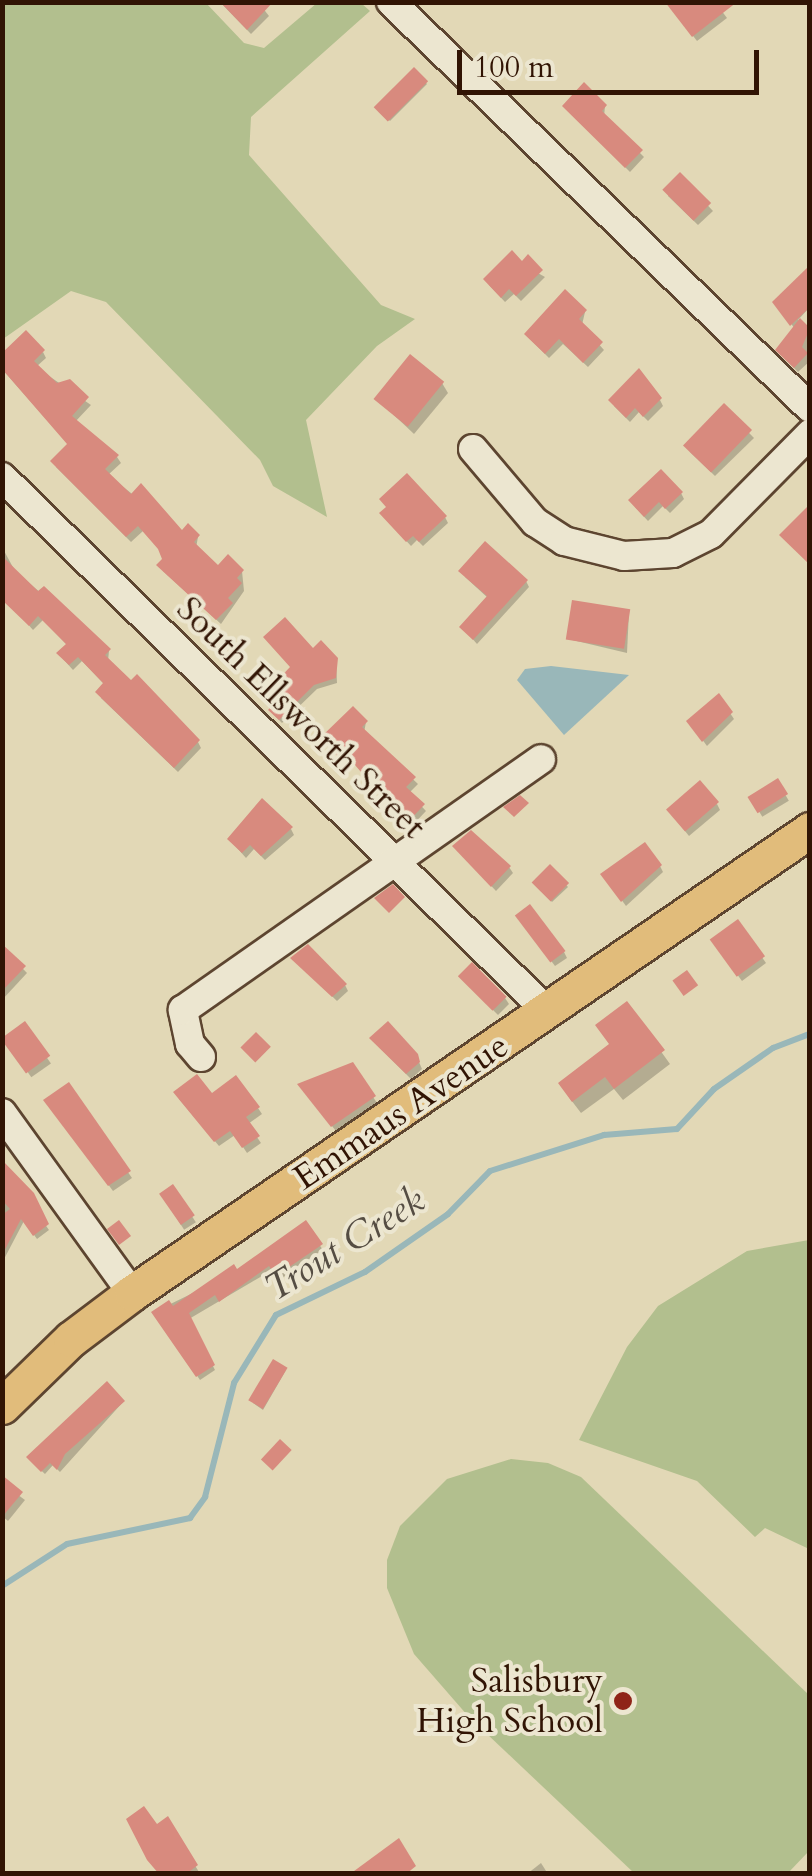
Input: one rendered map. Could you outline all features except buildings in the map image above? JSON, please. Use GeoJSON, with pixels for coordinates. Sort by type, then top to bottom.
{"type":"FeatureCollection","features":[{"type":"Feature","properties":{"kind":"main road","name":"Emmaus Avenue"},"geometry":{"type":"LineString","coordinates":[[2,1406],[71,1339],[132,1293],[810,830]]}},
{"type":"Feature","properties":{"kind":"street"},"geometry":{"type":"LineString","coordinates":[[391,2],[810,408]]}},
{"type":"Feature","properties":{"kind":"street"},"geometry":{"type":"LineString","coordinates":[[473,449],[535,522],[564,542],[624,556],[673,553],[711,534],[810,434]]}},
{"type":"Feature","properties":{"kind":"street","name":"South Ellsworth Street"},"geometry":{"type":"LineString","coordinates":[[2,478],[548,1012]]}},
{"type":"Feature","properties":{"kind":"street"},"geometry":{"type":"LineString","coordinates":[[201,1057],[190,1044],[184,1010],[392,859],[541,759]]}},
{"type":"Feature","properties":{"kind":"street"},"geometry":{"type":"LineString","coordinates":[[2,1113],[132,1293]]}},
{"type":"Feature","properties":{"kind":"green space"},"geometry":{"type":"Polygon","coordinates":[[[3,2],[206,3],[244,43],[264,48],[317,3],[361,3],[370,11],[251,117],[249,155],[381,305],[415,319],[377,346],[306,420],[327,517],[273,486],[260,460],[106,302],[71,291],[3,339],[3,2]]]}},
{"type":"Feature","properties":{"kind":"green space"},"geometry":{"type":"Polygon","coordinates":[[[810,1240],[809,1549],[765,1528],[755,1537],[697,1481],[579,1440],[627,1347],[658,1306],[747,1251],[810,1240]]]}},
{"type":"Feature","properties":{"kind":"green space"},"geometry":{"type":"Polygon","coordinates":[[[511,1459],[548,1463],[581,1477],[809,1695],[809,1851],[788,1873],[634,1873],[468,1716],[414,1654],[387,1588],[387,1560],[400,1526],[447,1479],[511,1459]]]}},
{"type":"Feature","properties":{"kind":"water"},"geometry":{"type":"Polygon","coordinates":[[[551,666],[629,675],[564,735],[517,680],[525,669],[551,666]]]}},
{"type":"Feature","properties":{"kind":"waterway","name":"Trout Creek"},"geometry":{"type":"LineString","coordinates":[[2,1586],[67,1544],[190,1518],[205,1497],[234,1383],[276,1315],[365,1272],[448,1214],[490,1171],[604,1135],[677,1129],[714,1089],[773,1048],[810,1034]]}},
{"type":"Feature","properties":{"kind":"place","name":"Salisbury High School"},"geometry":{"type":"Point","coordinates":[623,1701]}}]}
